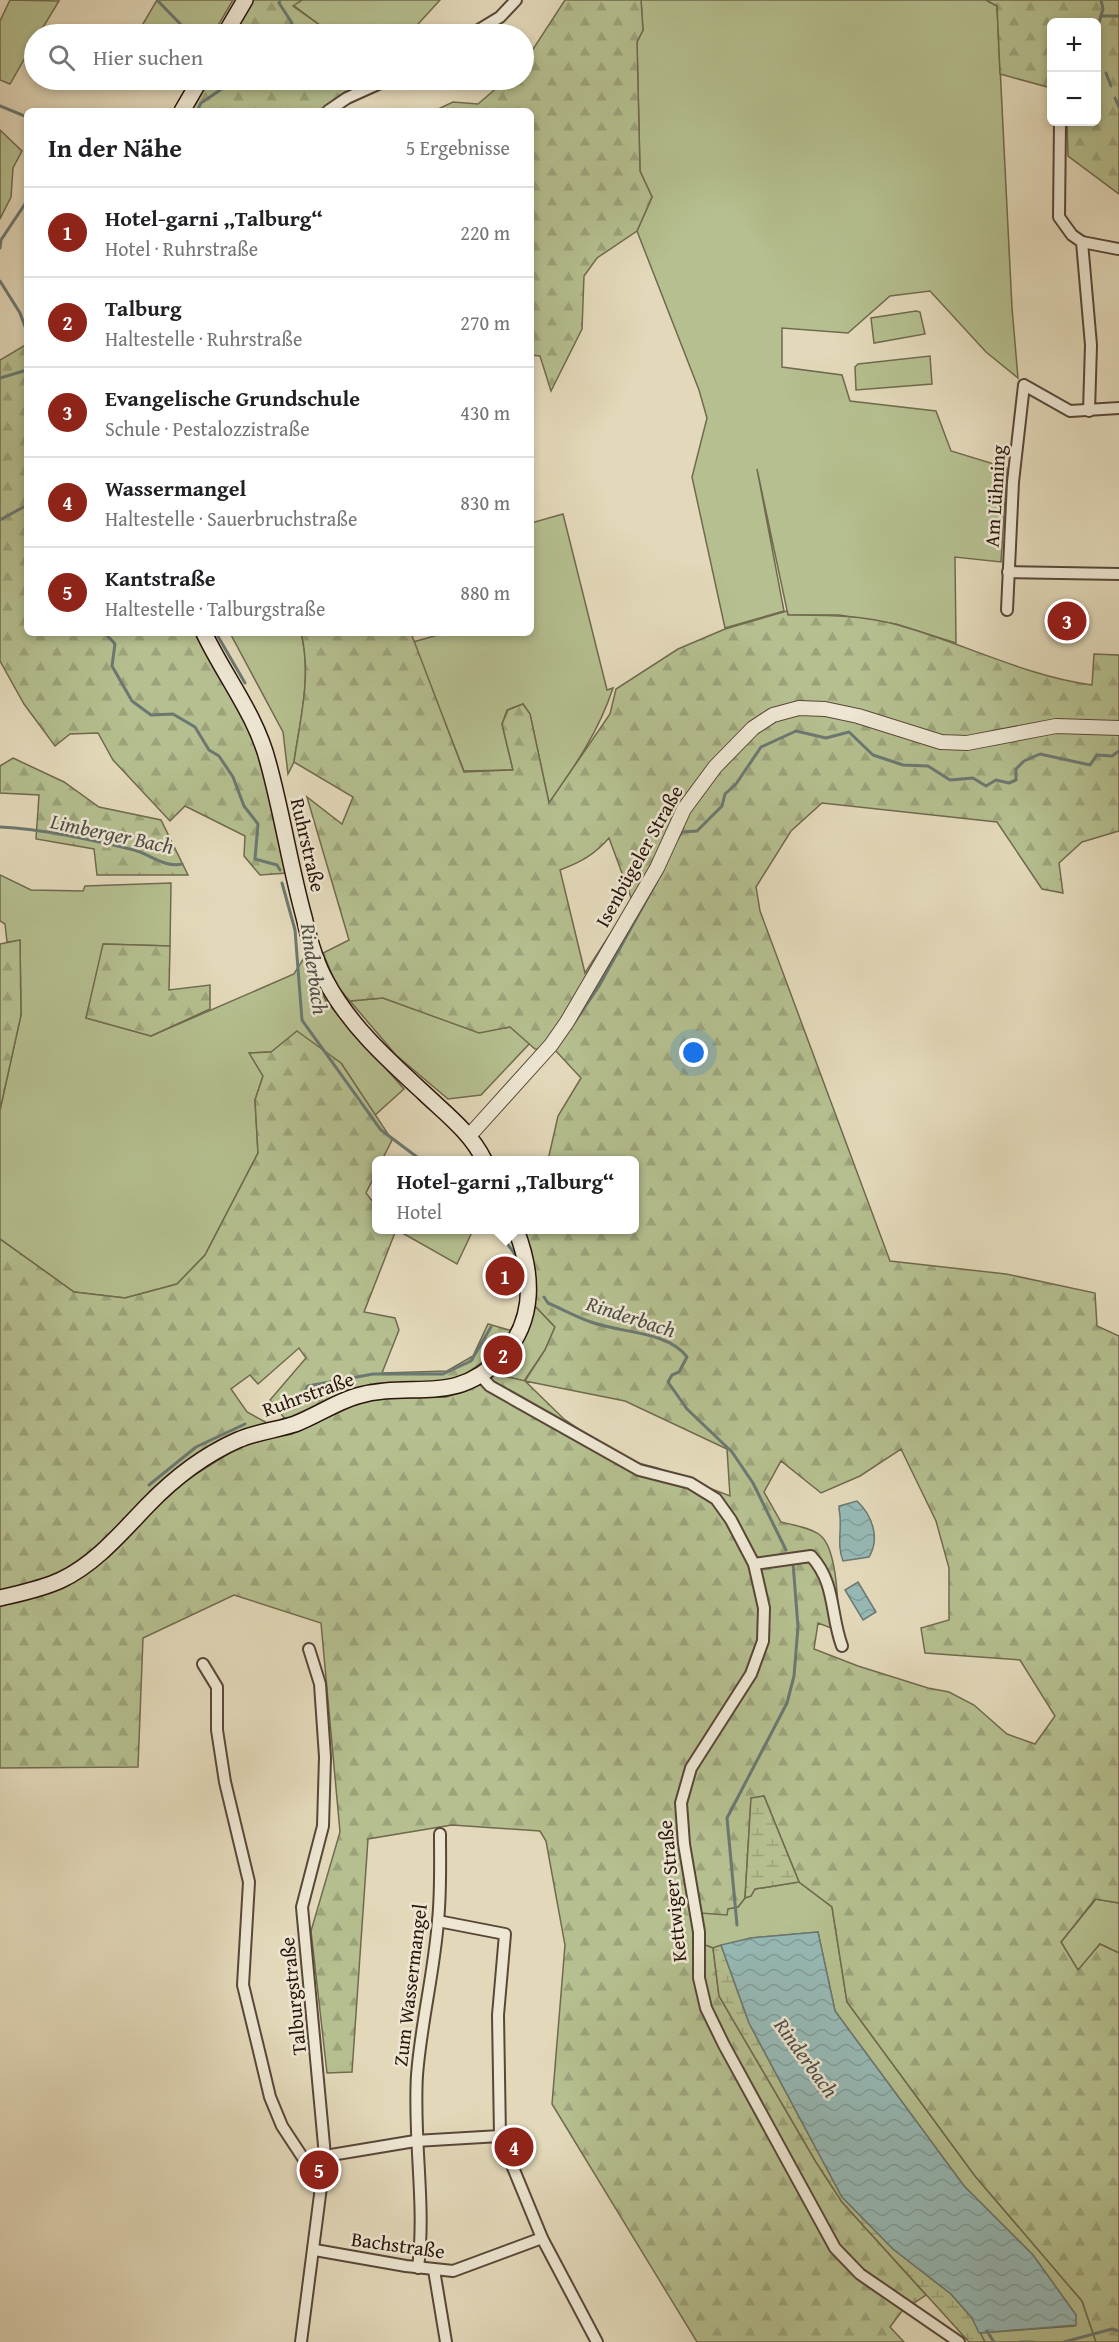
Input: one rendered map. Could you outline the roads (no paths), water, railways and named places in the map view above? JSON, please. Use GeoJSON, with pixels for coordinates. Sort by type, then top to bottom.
{"type":"FeatureCollection","features":[{"type":"Feature","properties":{"kind":"main road"},"geometry":{"type":"LineString","coordinates":[[231,24],[245,0]]}},
{"type":"Feature","properties":{"kind":"main road"},"geometry":{"type":"LineString","coordinates":[[184,108],[194,90]]}},
{"type":"Feature","properties":{"kind":"main road","name":"Ruhrstraße"},"geometry":{"type":"LineString","coordinates":[[205,636],[220,667],[258,731],[268,762],[309,937],[325,981],[346,1013],[384,1055],[469,1136],[481,1156]]}},
{"type":"Feature","properties":{"kind":"main road","name":"Ruhrstraße"},"geometry":{"type":"LineString","coordinates":[[0,1598],[33,1590],[63,1579],[93,1558],[174,1480],[240,1439],[295,1424],[355,1396],[378,1391],[441,1390],[479,1374],[501,1357],[513,1343],[526,1314],[530,1296],[528,1271],[517,1234]]}},
{"type":"Feature","properties":{"kind":"street"},"geometry":{"type":"LineString","coordinates":[[488,24],[500,17],[516,0]]}},
{"type":"Feature","properties":{"kind":"street"},"geometry":{"type":"LineString","coordinates":[[332,108],[365,90]]}},
{"type":"Feature","properties":{"kind":"street"},"geometry":{"type":"LineString","coordinates":[[1060,126],[1059,217],[1072,235],[1082,242],[1118,249]]}},
{"type":"Feature","properties":{"kind":"street"},"geometry":{"type":"LineString","coordinates":[[1082,242],[1091,345],[1089,411],[1119,408]]}},
{"type":"Feature","properties":{"kind":"street","name":"Am Lühning"},"geometry":{"type":"LineString","coordinates":[[1007,610],[1015,459],[1024,385],[1070,411],[1089,411]]}},
{"type":"Feature","properties":{"kind":"street"},"geometry":{"type":"LineString","coordinates":[[1008,572],[1119,574]]}},
{"type":"Feature","properties":{"kind":"street","name":"Isenbügeler Straße"},"geometry":{"type":"LineString","coordinates":[[469,1136],[551,1045],[567,1022],[657,868],[684,809],[703,782],[753,728],[773,715],[799,708],[825,709],[858,716],[941,742],[967,743],[1056,726],[1119,728]]}},
{"type":"Feature","properties":{"kind":"street","name":"Kettwiger Straße"},"geometry":{"type":"LineString","coordinates":[[479,1374],[490,1386],[639,1470],[690,1483],[716,1499],[732,1520],[754,1564],[764,1608],[763,1641],[751,1674],[691,1768],[681,1803],[684,1844],[699,1932],[698,1963],[703,1996],[723,2045],[836,2248],[860,2274],[959,2342]]}},
{"type":"Feature","properties":{"kind":"street"},"geometry":{"type":"LineString","coordinates":[[754,1564],[811,1556],[827,1579],[842,1646]]}},
{"type":"Feature","properties":{"kind":"street","name":"Talburgstraße"},"geometry":{"type":"LineString","coordinates":[[301,2342],[315,2250],[325,2160],[302,1907],[323,1826],[324,1780],[320,1684],[309,1649]]}},
{"type":"Feature","properties":{"kind":"street"},"geometry":{"type":"LineString","coordinates":[[203,1664],[216,1687],[217,1730],[225,1782],[249,1882],[243,1985],[276,2115],[295,2148],[313,2163],[415,2141],[500,2136]]}},
{"type":"Feature","properties":{"kind":"street","name":"Zum Wassermangel"},"geometry":{"type":"LineString","coordinates":[[418,2268],[421,2240],[415,2141],[422,2025],[438,1922],[440,1834]]}},
{"type":"Feature","properties":{"kind":"street"},"geometry":{"type":"LineString","coordinates":[[438,1922],[505,1934],[498,2026],[500,2136],[542,2238],[597,2342]]}},
{"type":"Feature","properties":{"kind":"street","name":"Bachstraße"},"geometry":{"type":"LineString","coordinates":[[315,2250],[434,2270],[464,2268],[542,2238]]}},
{"type":"Feature","properties":{"kind":"street"},"geometry":{"type":"LineString","coordinates":[[434,2270],[446,2342]]}},
{"type":"Feature","properties":{"kind":"water"},"geometry":{"type":"Polygon","coordinates":[[[857,1501],[871,1521],[874,1543],[869,1557],[843,1561],[840,1548],[839,1506],[857,1501]]]}},
{"type":"Feature","properties":{"kind":"water"},"geometry":{"type":"Polygon","coordinates":[[[858,1582],[876,1612],[863,1620],[845,1590],[858,1582]]]}},
{"type":"Feature","properties":{"kind":"water"},"geometry":{"type":"Polygon","coordinates":[[[818,1932],[835,2011],[964,2186],[1033,2255],[1076,2315],[1076,2325],[979,2333],[972,2318],[951,2294],[893,2249],[842,2197],[749,2023],[721,1945],[751,1938],[818,1932]]]}},
{"type":"Feature","properties":{"kind":"waterway"},"geometry":{"type":"LineString","coordinates":[[280,0],[279,3],[291,24]]}},
{"type":"Feature","properties":{"kind":"waterway"},"geometry":{"type":"LineString","coordinates":[[1100,18],[1103,9],[1101,0]]}},
{"type":"Feature","properties":{"kind":"waterway"},"geometry":{"type":"LineString","coordinates":[[158,1],[180,24]]}},
{"type":"Feature","properties":{"kind":"waterway"},"geometry":{"type":"LineString","coordinates":[[1102,16],[1119,16]]}},
{"type":"Feature","properties":{"kind":"waterway"},"geometry":{"type":"LineString","coordinates":[[1106,73],[1111,86]]}},
{"type":"Feature","properties":{"kind":"waterway"},"geometry":{"type":"LineString","coordinates":[[198,108],[201,103],[220,90]]}},
{"type":"Feature","properties":{"kind":"waterway"},"geometry":{"type":"LineString","coordinates":[[1115,98],[1119,107]]}},
{"type":"Feature","properties":{"kind":"waterway"},"geometry":{"type":"LineString","coordinates":[[0,106],[24,116]]}},
{"type":"Feature","properties":{"kind":"waterway"},"geometry":{"type":"LineString","coordinates":[[0,248],[1,240],[24,206]]}},
{"type":"Feature","properties":{"kind":"waterway"},"geometry":{"type":"LineString","coordinates":[[0,281],[20,313],[24,324]]}},
{"type":"Feature","properties":{"kind":"waterway"},"geometry":{"type":"LineString","coordinates":[[0,378],[24,371]]}},
{"type":"Feature","properties":{"kind":"waterway"},"geometry":{"type":"LineString","coordinates":[[0,520],[24,507]]}},
{"type":"Feature","properties":{"kind":"waterway"},"geometry":{"type":"LineString","coordinates":[[108,636],[115,644],[112,666],[132,701],[151,715],[173,714],[195,727],[209,750],[219,756],[233,777],[244,806],[258,824],[255,859],[277,865],[280,870]]}},
{"type":"Feature","properties":{"kind":"waterway"},"geometry":{"type":"LineString","coordinates":[[218,636],[245,683]]}},
{"type":"Feature","properties":{"kind":"waterway"},"geometry":{"type":"LineString","coordinates":[[678,838],[682,832],[697,831],[722,806],[725,794],[736,784],[761,747],[796,731],[826,738],[849,732],[873,755],[903,765],[928,766],[950,780],[973,778],[986,786],[996,780],[1009,783],[1016,780],[1016,769],[1024,761],[1040,754],[1090,765],[1097,755],[1112,756],[1119,751]]}},
{"type":"Feature","properties":{"kind":"waterway","name":"Limberger Bach"},"geometry":{"type":"LineString","coordinates":[[0,827],[84,839],[134,850],[169,864],[182,864]]}},
{"type":"Feature","properties":{"kind":"waterway"},"geometry":{"type":"LineString","coordinates":[[574,1023],[599,986],[657,881]]}},
{"type":"Feature","properties":{"kind":"waterway","name":"Rinderbach"},"geometry":{"type":"LineString","coordinates":[[282,883],[295,930],[302,1020],[381,1130],[416,1156]]}},
{"type":"Feature","properties":{"kind":"waterway","name":"Rinderbach"},"geometry":{"type":"LineString","coordinates":[[500,1234],[517,1257]]}},
{"type":"Feature","properties":{"kind":"waterway","name":"Rinderbach"},"geometry":{"type":"LineString","coordinates":[[544,1297],[548,1303],[585,1320],[656,1337],[679,1348],[687,1357],[679,1372],[672,1375],[668,1382],[687,1409],[732,1452],[753,1483],[786,1550]]}},
{"type":"Feature","properties":{"kind":"waterway"},"geometry":{"type":"LineString","coordinates":[[283,1405],[301,1400],[308,1386],[373,1374],[443,1374],[471,1361],[491,1327]]}},
{"type":"Feature","properties":{"kind":"waterway"},"geometry":{"type":"LineString","coordinates":[[149,1485],[196,1447],[245,1424]]}},
{"type":"Feature","properties":{"kind":"waterway","name":"Rinderbach"},"geometry":{"type":"LineString","coordinates":[[737,1925],[727,1818],[787,1703],[794,1676],[798,1627],[793,1563]]}},
{"type":"Feature","properties":{"kind":"waterway"},"geometry":{"type":"LineString","coordinates":[[1064,2342],[1112,2329],[1119,2331]]}},
{"type":"Feature","properties":{"kind":"waterway","name":"Rinderbach"},"geometry":{"type":"LineString","coordinates":[[987,2331],[994,2342]]}},
{"type":"Feature","properties":{"kind":"waterway"},"geometry":{"type":"LineString","coordinates":[[1020,2342],[1033,2342]]}},
{"type":"Feature","properties":{"kind":"place","name":"Evangelische Grundschule"},"geometry":{"type":"Point","coordinates":[1067,621]}},
{"type":"Feature","properties":{"kind":"place","name":"Hotel-garni „Talburg“"},"geometry":{"type":"Point","coordinates":[505,1276]}},
{"type":"Feature","properties":{"kind":"place","name":"Talburg"},"geometry":{"type":"Point","coordinates":[503,1355]}},
{"type":"Feature","properties":{"kind":"place","name":"Wassermangel"},"geometry":{"type":"Point","coordinates":[514,2147]}},
{"type":"Feature","properties":{"kind":"place","name":"Kantstraße"},"geometry":{"type":"Point","coordinates":[319,2170]}}]}
